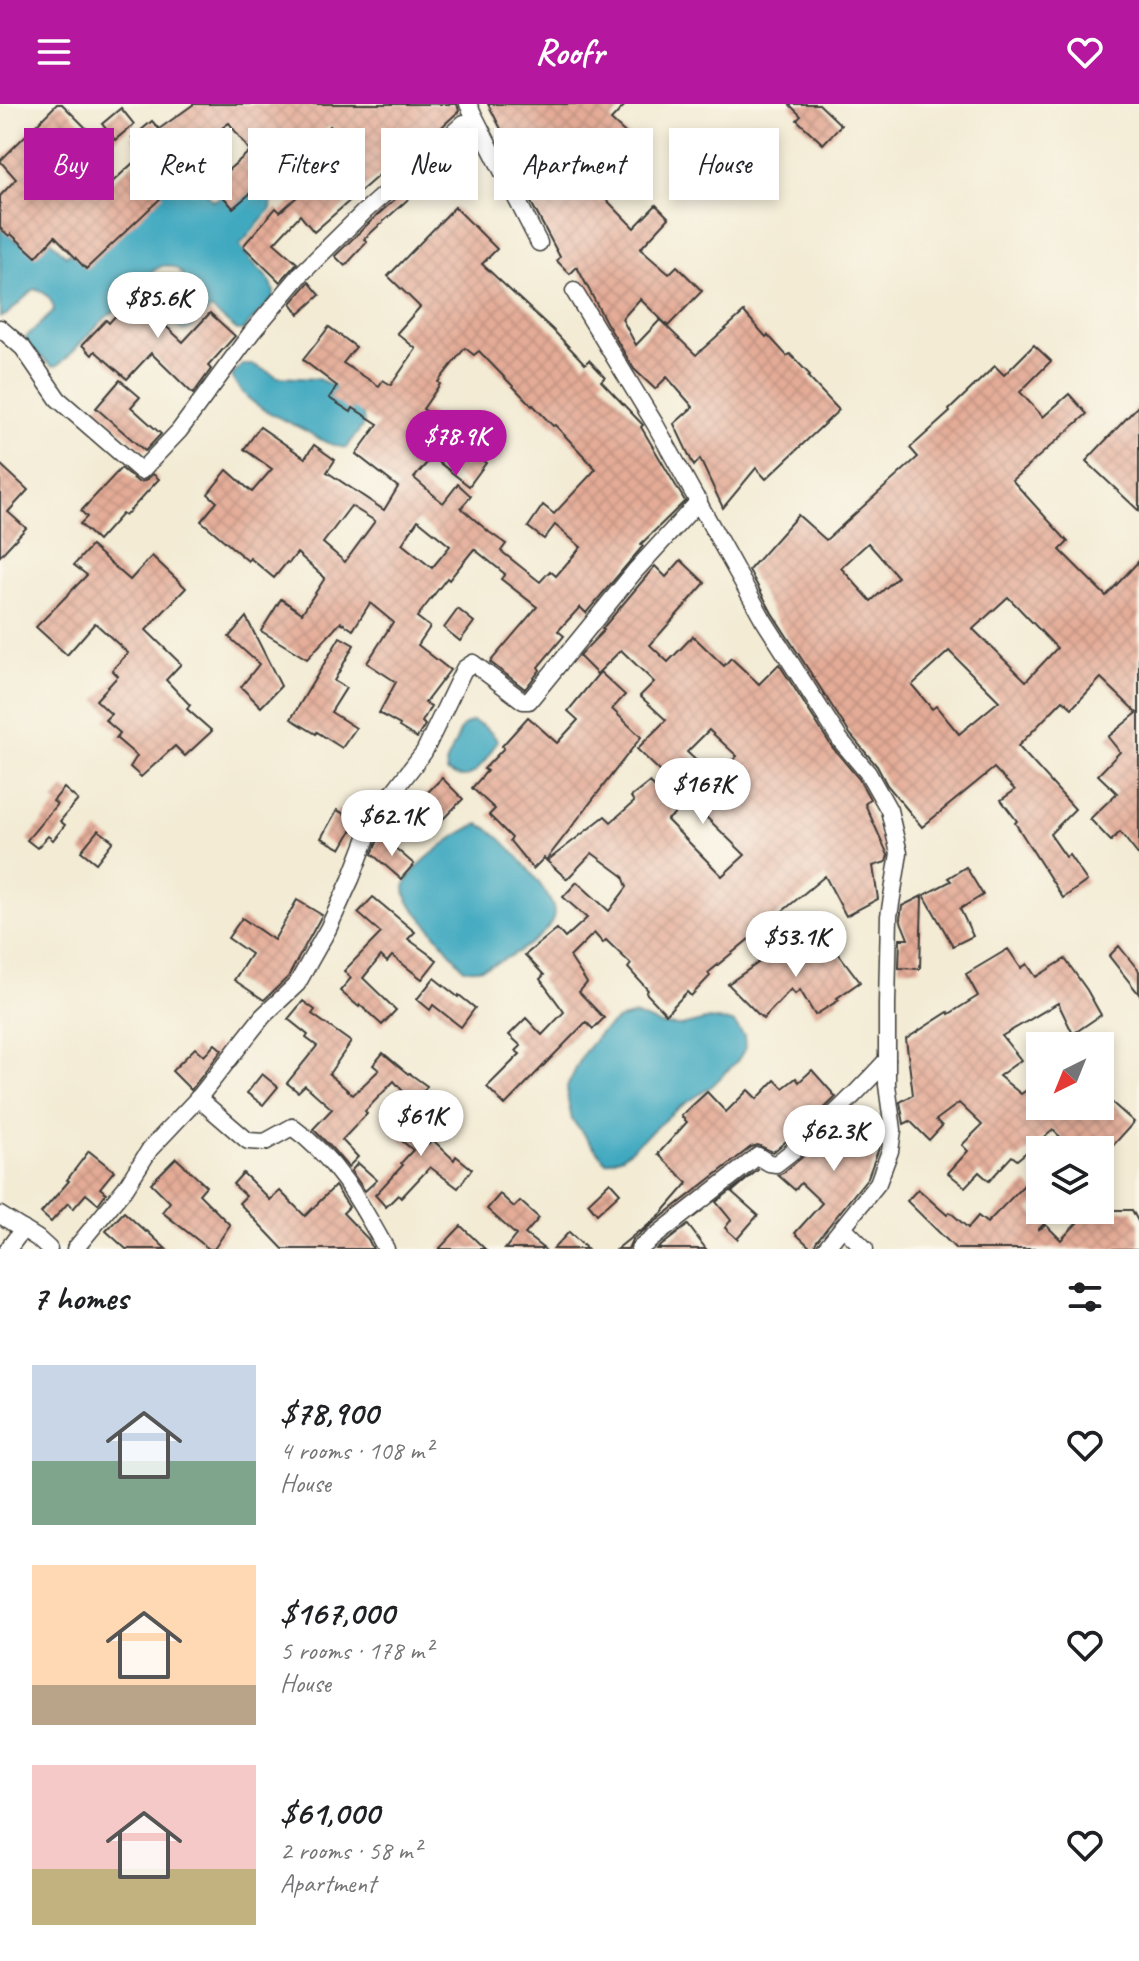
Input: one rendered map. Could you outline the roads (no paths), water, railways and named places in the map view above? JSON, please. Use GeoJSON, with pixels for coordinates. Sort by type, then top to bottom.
{"type":"FeatureCollection","features":[{"type":"Feature","properties":{"kind":"street"},"geometry":{"type":"LineString","coordinates":[[468,104],[539,243]]}},
{"type":"Feature","properties":{"kind":"street"},"geometry":{"type":"LineString","coordinates":[[0,328],[23,348],[58,399],[141,471],[179,431],[252,332],[310,265],[365,211],[464,123]]}},
{"type":"Feature","properties":{"kind":"street"},"geometry":{"type":"LineString","coordinates":[[574,291],[655,424],[763,619],[841,741],[868,773],[889,810],[899,853],[889,916],[887,1085],[893,1130],[890,1151],[878,1183],[825,1249]]}},
{"type":"Feature","properties":{"kind":"street"},"geometry":{"type":"LineString","coordinates":[[75,1249],[126,1187],[150,1149],[198,1098],[263,1016],[297,984],[351,879],[373,822],[424,752],[464,669],[473,663],[523,701],[529,701],[635,571],[699,501]]}},
{"type":"Feature","properties":{"kind":"street"},"geometry":{"type":"LineString","coordinates":[[639,1249],[758,1156],[776,1164],[795,1150],[864,1086],[887,1060]]}},
{"type":"Feature","properties":{"kind":"street"},"geometry":{"type":"LineString","coordinates":[[198,1098],[248,1141],[265,1142],[292,1127],[311,1141],[334,1165],[361,1203],[386,1249]]}},
{"type":"Feature","properties":{"kind":"street"},"geometry":{"type":"LineString","coordinates":[[0,1215],[49,1249]]}},
{"type":"Feature","properties":{"kind":"street"},"geometry":{"type":"LineString","coordinates":[[843,1227],[865,1249]]}},
{"type":"Feature","properties":{"kind":"street"},"geometry":{"type":"LineString","coordinates":[[8,1249],[23,1229]]}},
{"type":"Feature","properties":{"kind":"water"},"geometry":{"type":"Polygon","coordinates":[[[248,188],[248,200],[272,201],[271,209],[240,245],[271,283],[274,297],[243,330],[237,330],[211,309],[190,329],[180,329],[169,316],[185,291],[185,278],[175,268],[162,266],[147,276],[63,361],[52,366],[31,348],[25,338],[54,309],[46,294],[33,290],[0,317],[0,227],[17,242],[35,224],[66,256],[130,195],[130,200],[232,200],[232,192],[248,188]]]}},
{"type":"Feature","properties":{"kind":"water"},"geometry":{"type":"Polygon","coordinates":[[[242,365],[254,365],[278,377],[318,379],[338,388],[362,408],[364,424],[346,448],[325,442],[264,410],[245,395],[232,376],[242,365]]]}},
{"type":"Feature","properties":{"kind":"water"},"geometry":{"type":"Polygon","coordinates":[[[472,721],[486,728],[497,740],[474,772],[467,777],[458,777],[447,772],[446,764],[462,727],[472,721]]]}},
{"type":"Feature","properties":{"kind":"water"},"geometry":{"type":"Polygon","coordinates":[[[479,824],[497,836],[528,868],[546,894],[554,913],[545,930],[525,947],[491,965],[464,969],[408,901],[405,888],[424,861],[479,824]]]}},
{"type":"Feature","properties":{"kind":"water"},"geometry":{"type":"Polygon","coordinates":[[[635,1015],[662,1025],[681,1026],[709,1019],[733,1022],[744,1036],[745,1049],[712,1086],[677,1109],[623,1156],[606,1162],[572,1120],[567,1087],[583,1054],[600,1033],[617,1020],[635,1015]]]}}]}
